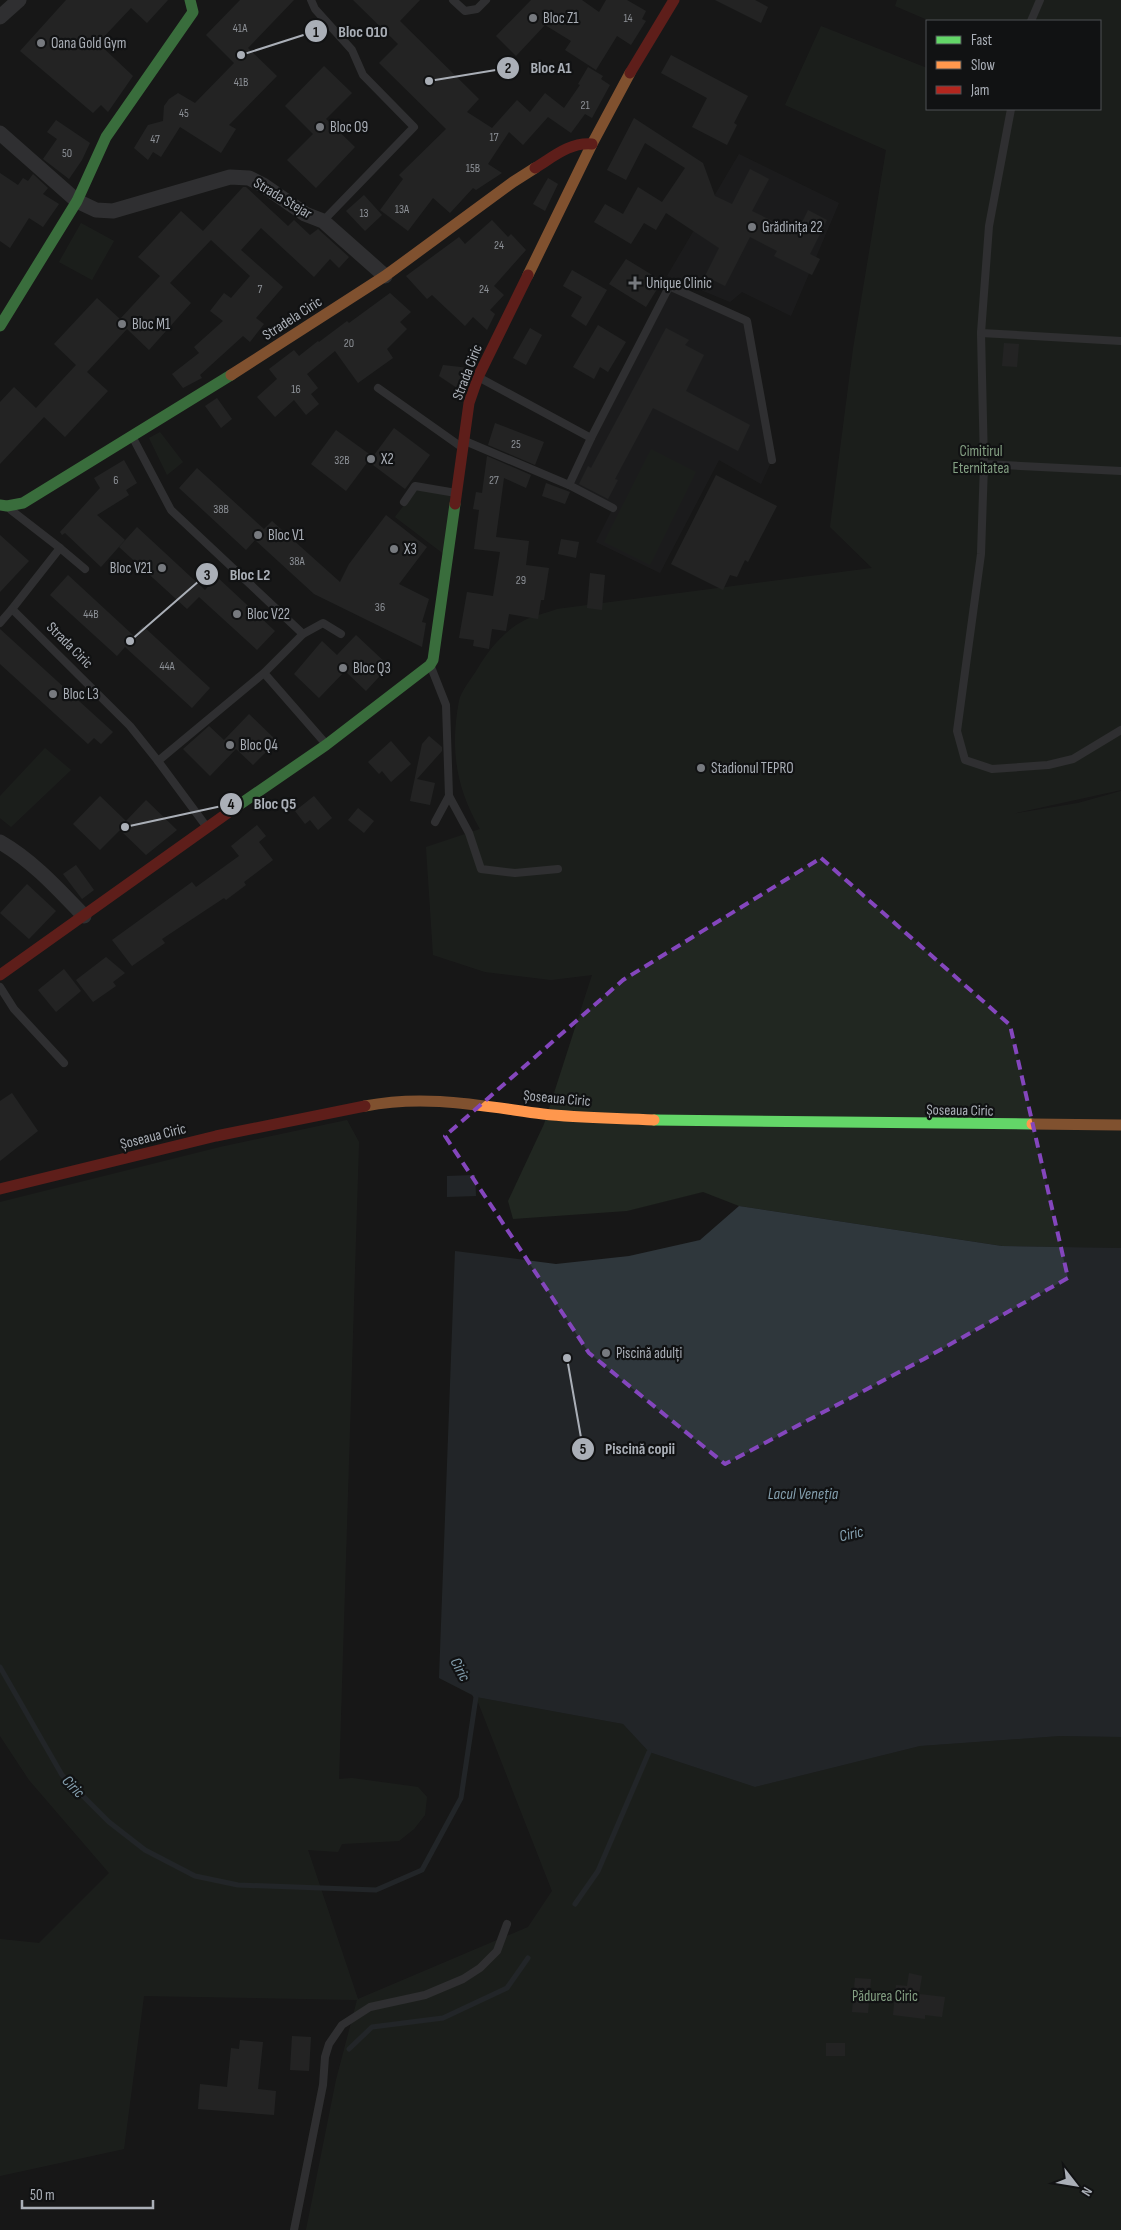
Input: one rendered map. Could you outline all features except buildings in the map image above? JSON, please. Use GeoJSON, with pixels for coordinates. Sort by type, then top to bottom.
{"type":"FeatureCollection","features":[{"type":"Feature","properties":{"kind":"street"},"geometry":{"type":"LineString","coordinates":[[0,17],[18,0]]}},
{"type":"Feature","properties":{"kind":"street"},"geometry":{"type":"LineString","coordinates":[[0,326],[77,201],[106,137],[193,12],[190,0]]}},
{"type":"Feature","properties":{"kind":"street","name":"Strada Ciric"},"geometry":{"type":"LineString","coordinates":[[430,665],[433,660],[462,444],[469,403],[478,377],[592,144],[638,58],[674,0]]}},
{"type":"Feature","properties":{"kind":"street","name":"Strada Stejar"},"geometry":{"type":"LineString","coordinates":[[0,133],[77,201],[96,210],[114,211],[230,177],[250,178],[305,214],[323,221],[386,276]]}},
{"type":"Feature","properties":{"kind":"street","name":"Stradela Ciric"},"geometry":{"type":"LineString","coordinates":[[4,506],[23,503],[386,276],[513,182],[570,146],[582,143],[592,144]]}},
{"type":"Feature","properties":{"kind":"street"},"geometry":{"type":"LineString","coordinates":[[0,975],[326,744],[430,665]]}},
{"type":"Feature","properties":{"kind":"street"},"geometry":{"type":"LineString","coordinates":[[0,842],[41,872],[84,916]]}},
{"type":"Feature","properties":{"kind":"street","name":"Șoseaua Ciric"},"geometry":{"type":"LineString","coordinates":[[0,1189],[216,1136],[380,1103],[468,1102],[545,1114],[675,1121],[1121,1125]]}},
{"type":"Feature","properties":{"kind":"lane"},"geometry":{"type":"LineString","coordinates":[[311,0],[315,9],[352,50],[362,75],[414,127],[323,221]]}},
{"type":"Feature","properties":{"kind":"lane"},"geometry":{"type":"LineString","coordinates":[[454,0],[465,11],[477,9],[486,0]]}},
{"type":"Feature","properties":{"kind":"lane"},"geometry":{"type":"LineString","coordinates":[[1031,20],[1040,0]]}},
{"type":"Feature","properties":{"kind":"lane"},"geometry":{"type":"LineString","coordinates":[[1011,110],[989,226],[981,333],[984,464],[981,554],[957,731],[966,760],[992,768],[1048,765],[1073,759],[1121,730]]}},
{"type":"Feature","properties":{"kind":"lane"},"geometry":{"type":"LineString","coordinates":[[569,485],[670,284],[747,321],[772,460]]}},
{"type":"Feature","properties":{"kind":"lane"},"geometry":{"type":"LineString","coordinates":[[981,333],[1121,342]]}},
{"type":"Feature","properties":{"kind":"lane"},"geometry":{"type":"LineString","coordinates":[[478,377],[591,438]]}},
{"type":"Feature","properties":{"kind":"lane"},"geometry":{"type":"LineString","coordinates":[[378,388],[462,444],[569,485],[613,508]]}},
{"type":"Feature","properties":{"kind":"lane"},"geometry":{"type":"LineString","coordinates":[[132,436],[171,510],[303,634]]}},
{"type":"Feature","properties":{"kind":"lane"},"geometry":{"type":"LineString","coordinates":[[984,464],[1121,471]]}},
{"type":"Feature","properties":{"kind":"lane"},"geometry":{"type":"LineString","coordinates":[[404,502],[415,486],[456,493]]}},
{"type":"Feature","properties":{"kind":"lane"},"geometry":{"type":"LineString","coordinates":[[4,506],[85,569]]}},
{"type":"Feature","properties":{"kind":"lane"},"geometry":{"type":"LineString","coordinates":[[0,623],[60,548]]}},
{"type":"Feature","properties":{"kind":"lane","name":"Strada Ciric"},"geometry":{"type":"LineString","coordinates":[[12,609],[130,726],[207,827]]}},
{"type":"Feature","properties":{"kind":"lane"},"geometry":{"type":"LineString","coordinates":[[158,761],[264,673],[303,634],[323,623],[341,634]]}},
{"type":"Feature","properties":{"kind":"lane"},"geometry":{"type":"LineString","coordinates":[[430,665],[446,705],[449,796],[469,833],[481,869],[515,873],[558,869]]}},
{"type":"Feature","properties":{"kind":"lane"},"geometry":{"type":"LineString","coordinates":[[264,673],[326,744]]}},
{"type":"Feature","properties":{"kind":"lane"},"geometry":{"type":"LineString","coordinates":[[435,822],[449,796]]}},
{"type":"Feature","properties":{"kind":"lane"},"geometry":{"type":"LineString","coordinates":[[0,987],[14,1009],[64,1063]]}},
{"type":"Feature","properties":{"kind":"lane"},"geometry":{"type":"LineString","coordinates":[[294,2230],[323,2085],[325,2057],[329,2044],[342,2025],[370,2008],[425,1995],[463,1979],[480,1968],[497,1951],[507,1924]]}},
{"type":"Feature","properties":{"kind":"highlighted area"},"geometry":{"type":"Polygon","coordinates":[[[821,858],[1010,1025],[1068,1278],[924,1359],[725,1464],[589,1353],[445,1136],[623,980],[821,858]]]}},
{"type":"Feature","properties":{"kind":"shaded area"},"geometry":{"type":"Polygon","coordinates":[[[739,154],[839,203],[791,316],[742,292],[730,302],[667,276],[739,154]]]}},
{"type":"Feature","properties":{"kind":"shaded area"},"geometry":{"type":"Polygon","coordinates":[[[669,286],[747,321],[772,460],[761,484],[719,460],[660,573],[596,542],[613,508],[569,485],[669,286]]]}},
{"type":"Feature","properties":{"kind":"green space","name":"Cimitirul Eternitatea"},"geometry":{"type":"Polygon","coordinates":[[[897,0],[1121,0],[1121,790],[1012,814],[1078,803],[1121,791],[1121,1248],[1002,1246],[739,1206],[703,1192],[627,1211],[513,1219],[508,1201],[544,1124],[592,975],[551,980],[485,972],[433,955],[426,847],[480,829],[465,798],[457,768],[455,752],[456,719],[462,693],[487,654],[504,635],[525,620],[557,609],[872,568],[830,527],[853,349],[886,150],[785,105],[821,26],[926,68],[926,110],[1101,110],[1101,20],[928,20],[895,6],[897,0]]]}},
{"type":"Feature","properties":{"kind":"green space"},"geometry":{"type":"Polygon","coordinates":[[[81,223],[114,241],[92,280],[59,262],[81,223]]]}},
{"type":"Feature","properties":{"kind":"green space"},"geometry":{"type":"Polygon","coordinates":[[[160,432],[183,462],[167,475],[149,438],[160,432]]]}},
{"type":"Feature","properties":{"kind":"green space"},"geometry":{"type":"Polygon","coordinates":[[[651,449],[696,472],[650,565],[604,542],[651,449]]]}},
{"type":"Feature","properties":{"kind":"green space"},"geometry":{"type":"Polygon","coordinates":[[[417,488],[453,495],[445,555],[395,517],[417,488]]]}},
{"type":"Feature","properties":{"kind":"green space"},"geometry":{"type":"Polygon","coordinates":[[[45,748],[71,770],[11,827],[0,818],[0,796],[45,748]]]}},
{"type":"Feature","properties":{"kind":"green space","name":"Pădurea Ciric"},"geometry":{"type":"Polygon","coordinates":[[[347,1120],[359,1142],[339,1779],[352,1778],[418,1787],[427,1797],[425,1815],[414,1829],[399,1841],[342,1844],[338,1852],[308,1850],[358,1999],[528,1927],[552,1891],[476,1697],[623,1724],[649,1752],[755,1787],[920,1746],[1060,1736],[1121,1737],[1121,2230],[306,2230],[336,2080],[357,2000],[144,1996],[124,2149],[0,2176],[0,1939],[39,1943],[109,1873],[29,1780],[0,1736],[0,1202],[220,1147],[347,1120]]]}},
{"type":"Feature","properties":{"kind":"water"},"geometry":{"type":"Polygon","coordinates":[[[475,1175],[476,1196],[447,1197],[447,1176],[475,1175]]]}},
{"type":"Feature","properties":{"kind":"water","name":"Lacul Veneția"},"geometry":{"type":"Polygon","coordinates":[[[739,1206],[1002,1246],[1121,1248],[1121,1737],[1060,1736],[920,1746],[755,1787],[649,1752],[623,1724],[476,1697],[439,1678],[455,1251],[556,1264],[629,1256],[700,1240],[739,1206]]]}},
{"type":"Feature","properties":{"kind":"waterway","name":"Ciric"},"geometry":{"type":"LineString","coordinates":[[0,1667],[62,1775],[109,1822],[145,1850],[195,1876],[238,1885],[376,1890],[422,1870],[461,1798],[476,1697],[474,1693]]}},
{"type":"Feature","properties":{"kind":"waterway"},"geometry":{"type":"LineString","coordinates":[[575,1904],[598,1871],[649,1752]]}},
{"type":"Feature","properties":{"kind":"waterway"},"geometry":{"type":"LineString","coordinates":[[349,2049],[372,2027],[443,2018],[507,1988],[528,1958]]}},
{"type":"Feature","properties":{"kind":"traffic: fast"},"geometry":{"type":"LineString","coordinates":[[0,326],[77,201],[106,137],[193,12],[190,0]]}},
{"type":"Feature","properties":{"kind":"traffic: fast"},"geometry":{"type":"LineString","coordinates":[[0,505],[7,506],[23,503],[231,375]]}},
{"type":"Feature","properties":{"kind":"traffic: fast"},"geometry":{"type":"LineString","coordinates":[[236,807],[326,745],[430,665],[433,660],[455,504]]}},
{"type":"Feature","properties":{"kind":"traffic: fast"},"geometry":{"type":"LineString","coordinates":[[654,1120],[1032,1124]]}},
{"type":"Feature","properties":{"kind":"traffic: slow"},"geometry":{"type":"LineString","coordinates":[[528,275],[592,144],[630,73]]}},
{"type":"Feature","properties":{"kind":"traffic: slow"},"geometry":{"type":"LineString","coordinates":[[231,375],[385,276],[535,168]]}},
{"type":"Feature","properties":{"kind":"traffic: slow"},"geometry":{"type":"LineString","coordinates":[[365,1106],[410,1101],[454,1102],[543,1114],[654,1120]]}},
{"type":"Feature","properties":{"kind":"traffic: slow"},"geometry":{"type":"LineString","coordinates":[[1032,1124],[1121,1125]]}},
{"type":"Feature","properties":{"kind":"traffic: jam"},"geometry":{"type":"LineString","coordinates":[[630,73],[674,0]]}},
{"type":"Feature","properties":{"kind":"traffic: jam"},"geometry":{"type":"LineString","coordinates":[[535,168],[555,155],[576,145],[592,144]]}},
{"type":"Feature","properties":{"kind":"traffic: jam"},"geometry":{"type":"LineString","coordinates":[[455,504],[469,403],[478,377],[528,275]]}},
{"type":"Feature","properties":{"kind":"traffic: jam"},"geometry":{"type":"LineString","coordinates":[[0,975],[236,807]]}},
{"type":"Feature","properties":{"kind":"traffic: jam"},"geometry":{"type":"LineString","coordinates":[[0,1189],[216,1136],[365,1106]]}},
{"type":"Feature","properties":{"kind":"place","name":"Bloc Z1"},"geometry":{"type":"Point","coordinates":[533,18]}},
{"type":"Feature","properties":{"kind":"place","name":"Oana Gold Gym"},"geometry":{"type":"Point","coordinates":[41,43]}},
{"type":"Feature","properties":{"kind":"place","name":"Bloc O10"},"geometry":{"type":"Point","coordinates":[241,55]}},
{"type":"Feature","properties":{"kind":"place","name":"Bloc A1"},"geometry":{"type":"Point","coordinates":[429,81]}},
{"type":"Feature","properties":{"kind":"place","name":"Bloc O9"},"geometry":{"type":"Point","coordinates":[320,127]}},
{"type":"Feature","properties":{"kind":"place","name":"Grădinița 22"},"geometry":{"type":"Point","coordinates":[752,227]}},
{"type":"Feature","properties":{"kind":"place","name":"Unique Clinic"},"geometry":{"type":"Point","coordinates":[635,283]}},
{"type":"Feature","properties":{"kind":"place","name":"Bloc M1"},"geometry":{"type":"Point","coordinates":[122,324]}},
{"type":"Feature","properties":{"kind":"place","name":"X2"},"geometry":{"type":"Point","coordinates":[371,459]}},
{"type":"Feature","properties":{"kind":"place","name":"Bloc V1"},"geometry":{"type":"Point","coordinates":[258,535]}},
{"type":"Feature","properties":{"kind":"place","name":"X3"},"geometry":{"type":"Point","coordinates":[394,549]}},
{"type":"Feature","properties":{"kind":"place","name":"Bloc V21"},"geometry":{"type":"Point","coordinates":[162,568]}},
{"type":"Feature","properties":{"kind":"place","name":"Bloc V22"},"geometry":{"type":"Point","coordinates":[237,614]}},
{"type":"Feature","properties":{"kind":"place","name":"Bloc L2"},"geometry":{"type":"Point","coordinates":[130,641]}},
{"type":"Feature","properties":{"kind":"place","name":"Bloc Q3"},"geometry":{"type":"Point","coordinates":[343,668]}},
{"type":"Feature","properties":{"kind":"place","name":"Bloc L3"},"geometry":{"type":"Point","coordinates":[53,694]}},
{"type":"Feature","properties":{"kind":"place","name":"Bloc Q4"},"geometry":{"type":"Point","coordinates":[230,745]}},
{"type":"Feature","properties":{"kind":"place","name":"Stadionul TEPRO"},"geometry":{"type":"Point","coordinates":[701,768]}},
{"type":"Feature","properties":{"kind":"place","name":"Bloc Q5"},"geometry":{"type":"Point","coordinates":[125,827]}},
{"type":"Feature","properties":{"kind":"place","name":"Piscină adulți"},"geometry":{"type":"Point","coordinates":[606,1353]}},
{"type":"Feature","properties":{"kind":"place","name":"Piscină copii"},"geometry":{"type":"Point","coordinates":[567,1358]}}]}
